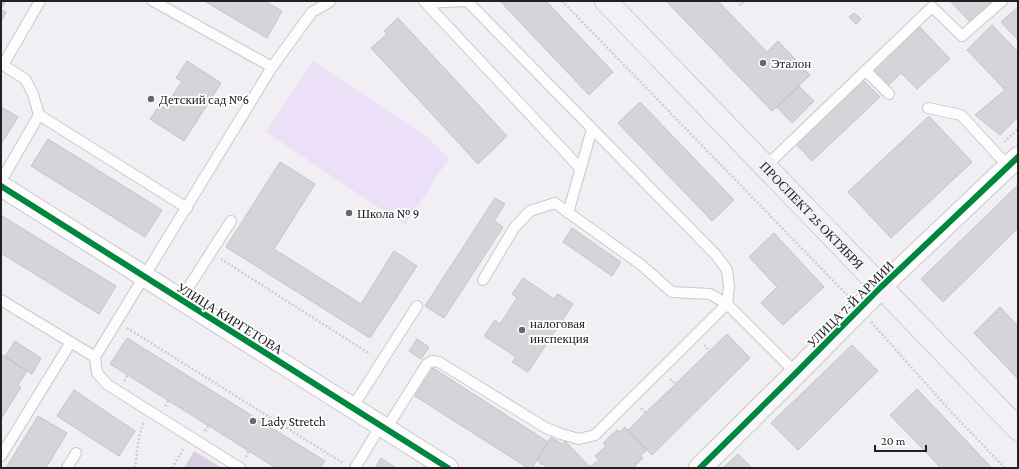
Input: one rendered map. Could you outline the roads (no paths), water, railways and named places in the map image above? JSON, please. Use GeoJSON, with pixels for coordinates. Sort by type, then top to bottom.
{"type":"FeatureCollection","features":[{"type":"Feature","properties":{"kind":"main road","name":"ПРОСПЕКТ 25 ОКТЯБРЯ"},"geometry":{"type":"LineString","coordinates":[[606,1],[1018,428]]}},
{"type":"Feature","properties":{"kind":"street","name":"УЛИЦА 7-Й АРМИИ"},"geometry":{"type":"LineString","coordinates":[[700,468],[881,287],[1013,162]]}},
{"type":"Feature","properties":{"kind":"street","name":"УЛИЦА КИРГЕТОВА"},"geometry":{"type":"LineString","coordinates":[[1,186],[448,468]]}},
{"type":"Feature","properties":{"kind":"lane"},"geometry":{"type":"LineString","coordinates":[[40,1],[3,65],[25,79],[33,94],[39,114],[187,208]]}},
{"type":"Feature","properties":{"kind":"lane"},"geometry":{"type":"LineString","coordinates":[[153,1],[272,67]]}},
{"type":"Feature","properties":{"kind":"lane"},"geometry":{"type":"LineString","coordinates":[[240,468],[108,385],[97,373],[95,357],[272,67],[312,12],[330,1]]}},
{"type":"Feature","properties":{"kind":"lane"},"geometry":{"type":"LineString","coordinates":[[355,468],[427,364],[438,362],[546,428],[579,439],[595,434],[727,304],[729,286],[727,270],[716,256],[466,1],[425,2]]}},
{"type":"Feature","properties":{"kind":"lane"},"geometry":{"type":"LineString","coordinates":[[766,166],[932,7],[962,36],[1002,1]]}},
{"type":"Feature","properties":{"kind":"lane"},"geometry":{"type":"LineString","coordinates":[[425,2],[580,168]]}},
{"type":"Feature","properties":{"kind":"lane"},"geometry":{"type":"LineString","coordinates":[[866,71],[889,94]]}},
{"type":"Feature","properties":{"kind":"lane"},"geometry":{"type":"LineString","coordinates":[[928,108],[961,115],[1013,162]]}},
{"type":"Feature","properties":{"kind":"lane"},"geometry":{"type":"LineString","coordinates":[[1,181],[39,114]]}},
{"type":"Feature","properties":{"kind":"lane"},"geometry":{"type":"LineString","coordinates":[[568,213],[592,129]]}},
{"type":"Feature","properties":{"kind":"lane"},"geometry":{"type":"LineString","coordinates":[[483,280],[514,228],[530,211],[555,203],[640,264],[672,292],[710,294],[727,304],[796,373]]}},
{"type":"Feature","properties":{"kind":"lane"},"geometry":{"type":"LineString","coordinates":[[181,299],[231,221]]}},
{"type":"Feature","properties":{"kind":"lane"},"geometry":{"type":"LineString","coordinates":[[1,300],[95,357]]}},
{"type":"Feature","properties":{"kind":"lane"},"geometry":{"type":"LineString","coordinates":[[352,408],[417,306]]}},
{"type":"Feature","properties":{"kind":"lane"},"geometry":{"type":"LineString","coordinates":[[1,456],[71,342]]}},
{"type":"Feature","properties":{"kind":"lane"},"geometry":{"type":"LineString","coordinates":[[67,468],[76,453]]}},
{"type":"Feature","properties":{"kind":"place","name":"Эталон"},"geometry":{"type":"Point","coordinates":[763,63]}},
{"type":"Feature","properties":{"kind":"place","name":"Детский сад №6"},"geometry":{"type":"Point","coordinates":[151,99]}},
{"type":"Feature","properties":{"kind":"place","name":"Школа № 9"},"geometry":{"type":"Point","coordinates":[349,213]}},
{"type":"Feature","properties":{"kind":"place","name":"налоговая инспекция"},"geometry":{"type":"Point","coordinates":[522,330]}},
{"type":"Feature","properties":{"kind":"place","name":"Lady Stretch"},"geometry":{"type":"Point","coordinates":[253,421]}}]}
